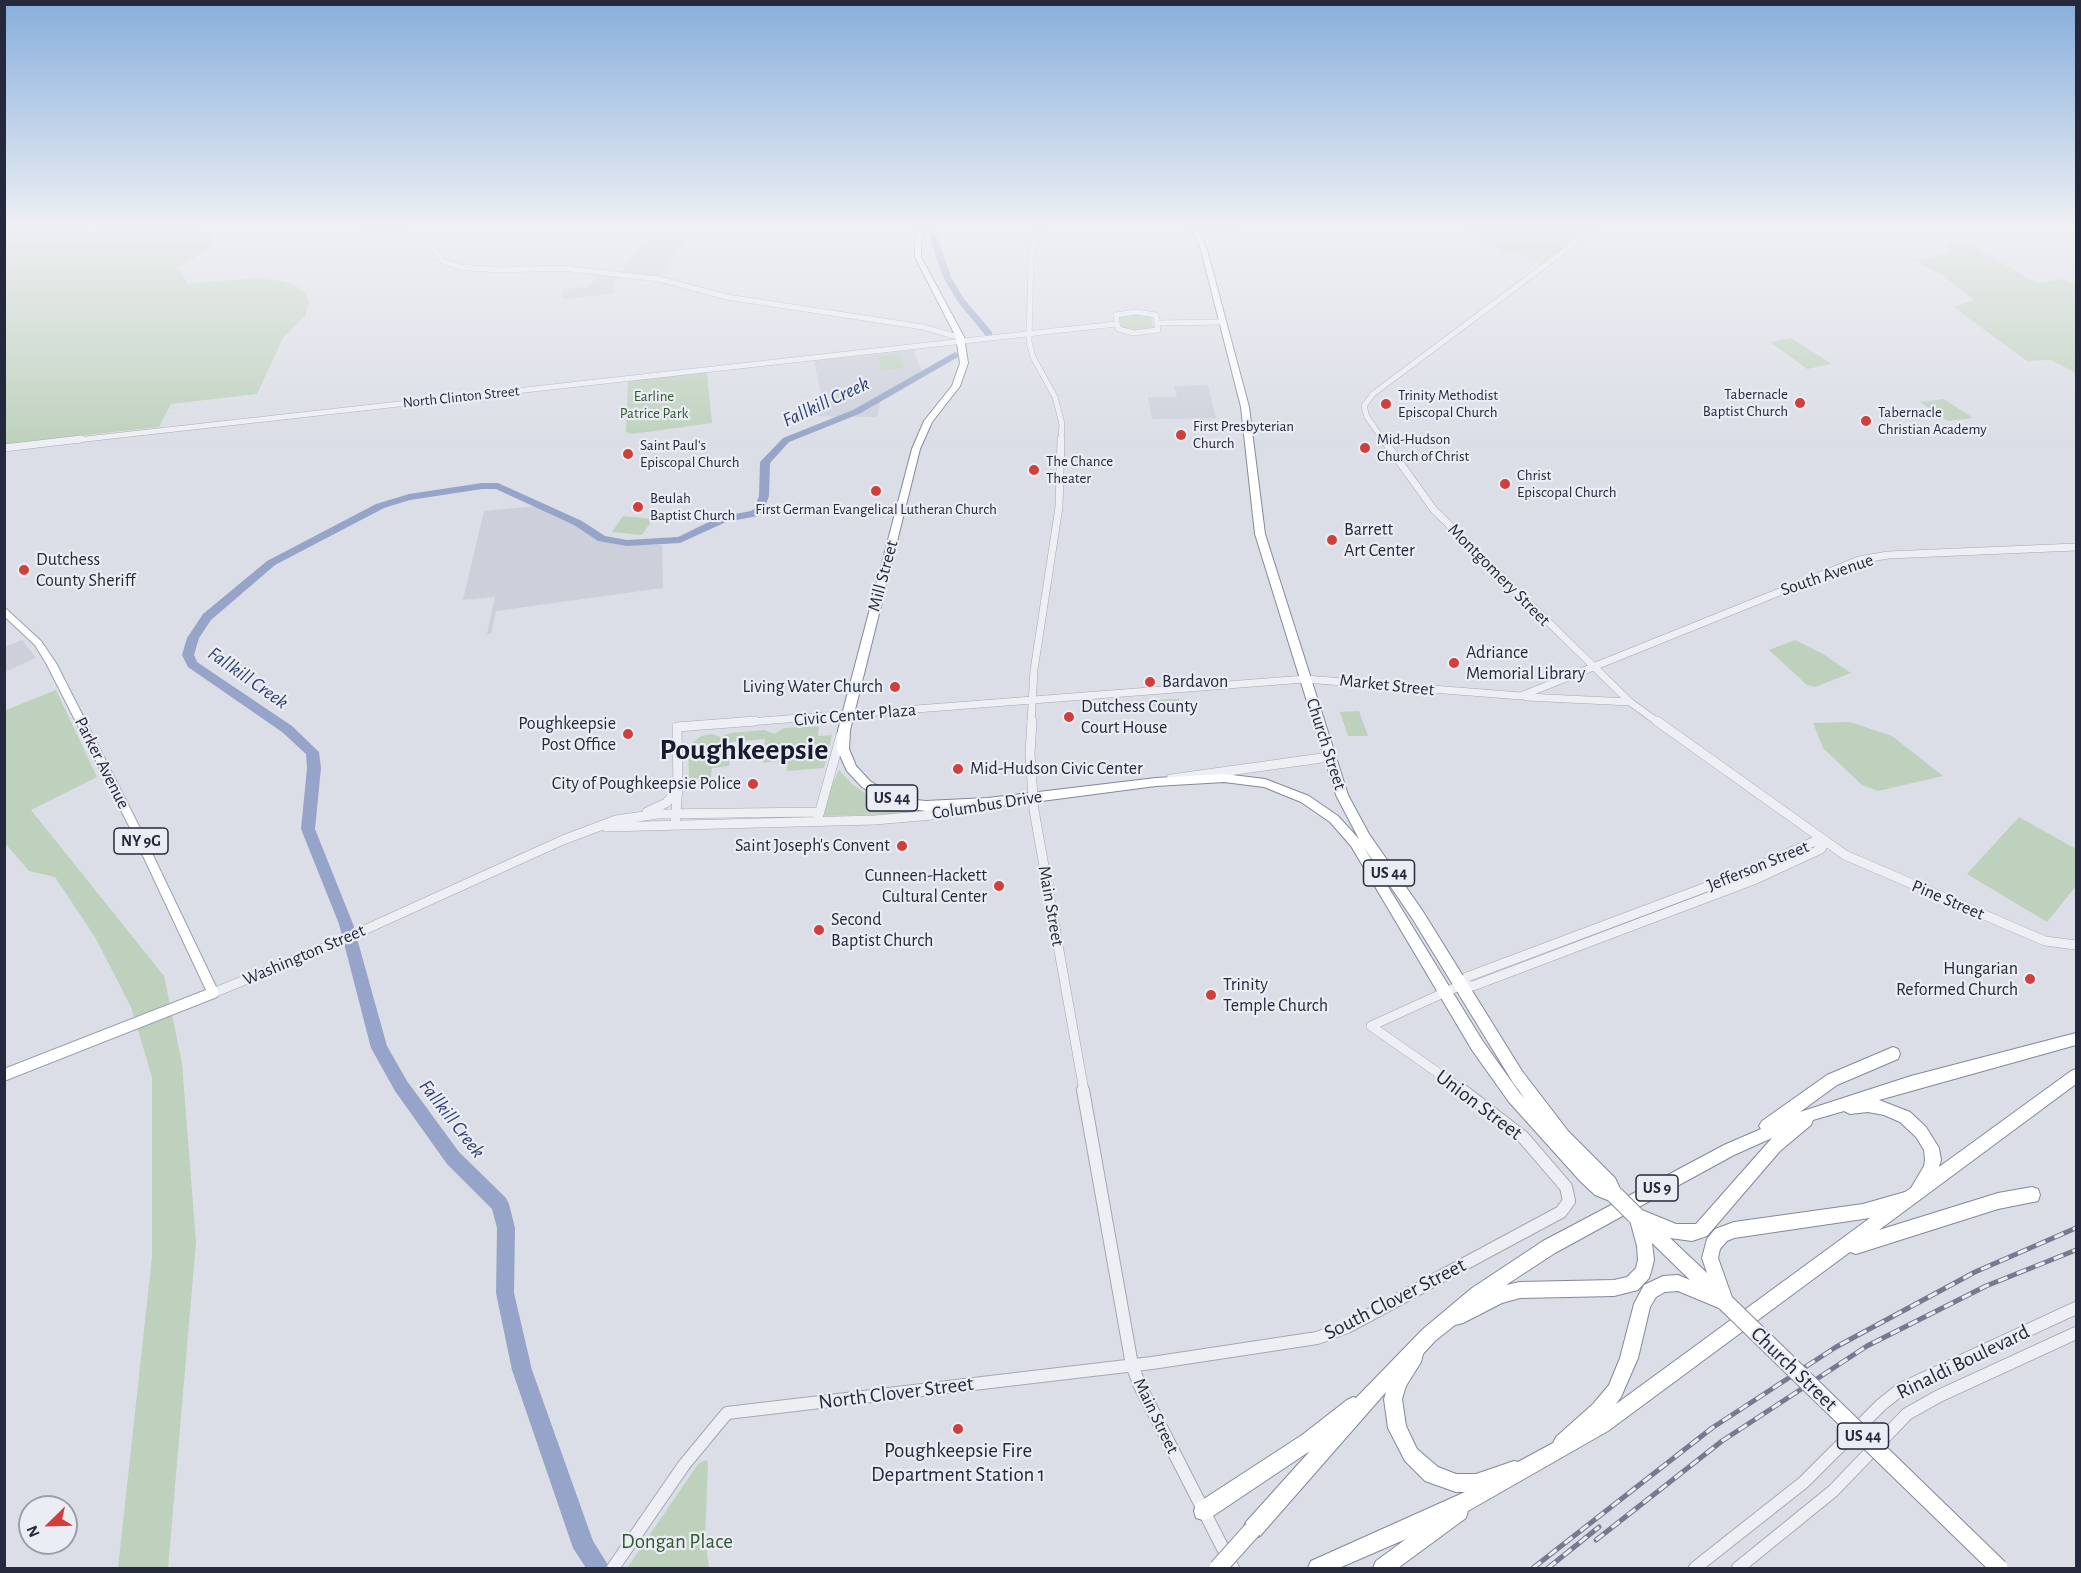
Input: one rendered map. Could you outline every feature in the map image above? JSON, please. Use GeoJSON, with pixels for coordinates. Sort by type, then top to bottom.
{"type":"FeatureCollection","features":[{"type":"Feature","properties":{"kind":"highway","name":"US 44"},"geometry":{"type":"LineString","coordinates":[[939,298],[961,339]]}},
{"type":"Feature","properties":{"kind":"highway","name":"Church Street"},"geometry":{"type":"LineString","coordinates":[[1217,298],[1246,412],[1259,528],[1329,757],[1342,795],[1358,826],[1528,1091],[1563,1136],[1609,1183],[1615,1195],[1635,1215],[1999,1569]]}},
{"type":"Feature","properties":{"kind":"highway","name":"Mill Street"},"geometry":{"type":"LineString","coordinates":[[847,720],[917,443],[928,421],[957,385],[965,358],[961,339]]}},
{"type":"Feature","properties":{"kind":"highway","name":"US 44"},"geometry":{"type":"LineString","coordinates":[[847,720],[843,744],[849,763],[862,780],[882,794],[926,806],[988,803]]}},
{"type":"Feature","properties":{"kind":"highway","name":"Columbus Drive"},"geometry":{"type":"LineString","coordinates":[[988,803],[1156,782],[1231,778],[1279,787],[1305,798],[1328,814],[1347,833],[1362,855]]}},
{"type":"Feature","properties":{"kind":"highway","name":"Church Street"},"geometry":{"type":"LineString","coordinates":[[1362,855],[1486,1058],[1525,1111],[1587,1177],[1601,1190],[1615,1195]]}},
{"type":"Feature","properties":{"kind":"highway","name":"US 9"},"geometry":{"type":"LineString","coordinates":[[1218,1569],[1384,1380],[1433,1331],[1491,1284],[1549,1247],[1742,1144],[1818,1111],[1938,1075],[2076,1039]]}},
{"type":"Feature","properties":{"kind":"highway"},"geometry":{"type":"LineString","coordinates":[[1742,1144],[1832,1080],[1893,1054]]}},
{"type":"Feature","properties":{"kind":"highway"},"geometry":{"type":"LineString","coordinates":[[1318,1569],[1483,1493],[1541,1461],[1647,1394],[2076,1076]]}},
{"type":"Feature","properties":{"kind":"highway"},"geometry":{"type":"LineString","coordinates":[[1635,1215],[1676,1232],[1692,1233],[1701,1230],[1775,1146],[1818,1111],[1877,1106],[1900,1114],[1913,1124],[1929,1144],[1933,1160],[1931,1169],[1914,1197],[1863,1212],[1734,1230],[1721,1235],[1713,1245],[1710,1258],[1726,1303]]}},
{"type":"Feature","properties":{"kind":"highway"},"geometry":{"type":"LineString","coordinates":[[1836,1255],[1879,1238],[1998,1202],[2032,1195]]}},
{"type":"Feature","properties":{"kind":"highway"},"geometry":{"type":"LineString","coordinates":[[1635,1215],[1645,1246],[1646,1260],[1643,1272],[1632,1284],[1620,1288],[1542,1287],[1513,1291],[1433,1331],[1398,1382],[1393,1399],[1397,1428],[1411,1455],[1432,1474],[1463,1484],[1541,1461],[1599,1410],[1615,1390],[1629,1358],[1642,1304],[1650,1291],[1663,1284],[1678,1283],[1726,1303]]}},
{"type":"Feature","properties":{"kind":"highway"},"geometry":{"type":"LineString","coordinates":[[1203,1511],[1321,1432],[1384,1380]]}},
{"type":"Feature","properties":{"kind":"highway"},"geometry":{"type":"LineString","coordinates":[[1383,1569],[1483,1493]]}},
{"type":"Feature","properties":{"kind":"main road","name":"Parker Avenue"},"geometry":{"type":"LineString","coordinates":[[4,610],[38,643],[51,663],[134,826],[213,993]]}},
{"type":"Feature","properties":{"kind":"main road","name":"Washington Street"},"geometry":{"type":"LineString","coordinates":[[4,1075],[213,993]]}},
{"type":"Feature","properties":{"kind":"street"},"geometry":{"type":"LineString","coordinates":[[737,298],[915,326],[961,339]]}},
{"type":"Feature","properties":{"kind":"street","name":"Main Street"},"geometry":{"type":"LineString","coordinates":[[1030,298],[1030,350],[1055,397],[1062,420],[1059,507],[1037,640],[1030,754],[1033,797],[1132,1365],[1140,1386],[1233,1569]]}},
{"type":"Feature","properties":{"kind":"street","name":"Montgomery Street"},"geometry":{"type":"LineString","coordinates":[[1501,298],[1373,394],[1364,406],[1367,417],[1434,510],[1592,668],[1630,702],[1824,842]]}},
{"type":"Feature","properties":{"kind":"street"},"geometry":{"type":"LineString","coordinates":[[1126,313],[1152,313],[1157,317],[1158,323],[1156,331],[1143,333],[1121,332],[1116,324],[1116,315],[1126,313]]}},
{"type":"Feature","properties":{"kind":"street"},"geometry":{"type":"LineString","coordinates":[[1158,323],[1223,322]]}},
{"type":"Feature","properties":{"kind":"street","name":"North Clinton Street"},"geometry":{"type":"LineString","coordinates":[[918,346],[961,339],[995,338],[1116,324]]}},
{"type":"Feature","properties":{"kind":"street"},"geometry":{"type":"LineString","coordinates":[[915,326],[925,330],[930,336],[918,346]]}},
{"type":"Feature","properties":{"kind":"street"},"geometry":{"type":"LineString","coordinates":[[936,331],[949,332],[955,327]]}},
{"type":"Feature","properties":{"kind":"street","name":"North Clinton Street"},"geometry":{"type":"LineString","coordinates":[[4,448],[939,344],[961,339]]}},
{"type":"Feature","properties":{"kind":"street"},"geometry":{"type":"LineString","coordinates":[[939,344],[956,346],[965,358]]}},
{"type":"Feature","properties":{"kind":"street","name":"South Avenue"},"geometry":{"type":"LineString","coordinates":[[1592,668],[1717,615],[1859,560],[1888,555],[2076,547]]}},
{"type":"Feature","properties":{"kind":"street","name":"Market Street"},"geometry":{"type":"LineString","coordinates":[[1033,699],[1305,679],[1521,696],[1592,668]]}},
{"type":"Feature","properties":{"kind":"street"},"geometry":{"type":"LineString","coordinates":[[1521,696],[1630,702]]}},
{"type":"Feature","properties":{"kind":"street","name":"Civic Center Plaza"},"geometry":{"type":"LineString","coordinates":[[678,790],[677,727],[847,720],[1033,699]]}},
{"type":"Feature","properties":{"kind":"street","name":"Mill Street"},"geometry":{"type":"LineString","coordinates":[[818,817],[835,753],[847,720]]}},
{"type":"Feature","properties":{"kind":"street","name":"Columbus Drive"},"geometry":{"type":"LineString","coordinates":[[1156,782],[1201,773],[1329,757]]}},
{"type":"Feature","properties":{"kind":"street"},"geometry":{"type":"LineString","coordinates":[[675,824],[678,790]]}},
{"type":"Feature","properties":{"kind":"street"},"geometry":{"type":"LineString","coordinates":[[627,817],[661,806],[678,790]]}},
{"type":"Feature","properties":{"kind":"street","name":"Columbus Drive"},"geometry":{"type":"LineString","coordinates":[[676,814],[818,817],[920,816],[988,803]]}},
{"type":"Feature","properties":{"kind":"street","name":"Washington Street"},"geometry":{"type":"LineString","coordinates":[[213,993],[564,840],[627,817],[676,814]]}},
{"type":"Feature","properties":{"kind":"street","name":"Columbus Drive"},"geometry":{"type":"LineString","coordinates":[[675,824],[818,817]]}},
{"type":"Feature","properties":{"kind":"street","name":"Washington Street"},"geometry":{"type":"LineString","coordinates":[[599,827],[675,824]]}},
{"type":"Feature","properties":{"kind":"street","name":"Pine Street"},"geometry":{"type":"LineString","coordinates":[[1824,842],[1845,855],[2033,936],[2058,944],[2076,945]]}},
{"type":"Feature","properties":{"kind":"street","name":"Jefferson Street"},"geometry":{"type":"LineString","coordinates":[[1371,1026],[1444,991],[1461,985],[1473,986],[1756,879],[1821,849],[1824,842]]}},
{"type":"Feature","properties":{"kind":"street","name":"Union Street"},"geometry":{"type":"LineString","coordinates":[[1371,1026],[1506,1121],[1563,1182],[1569,1201]]}},
{"type":"Feature","properties":{"kind":"street","name":"South Clover Street"},"geometry":{"type":"LineString","coordinates":[[1132,1365],[1327,1335],[1557,1214],[1566,1208],[1569,1201]]}},
{"type":"Feature","properties":{"kind":"street","name":"Rinaldi Boulevard"},"geometry":{"type":"LineString","coordinates":[[1695,1569],[1810,1477],[1881,1405],[1901,1389],[2076,1308]]}},
{"type":"Feature","properties":{"kind":"street","name":"Rinaldi Boulevard"},"geometry":{"type":"LineString","coordinates":[[1738,1569],[1833,1491],[1908,1414],[1939,1396],[2076,1333]]}},
{"type":"Feature","properties":{"kind":"street","name":"North Clover Street"},"geometry":{"type":"LineString","coordinates":[[615,1566],[684,1465],[727,1413],[1132,1365]]}},
{"type":"Feature","properties":{"kind":"shaded area"},"geometry":{"type":"Polygon","coordinates":[[[913,350],[922,372],[882,395],[877,417],[798,416],[797,408],[820,405],[823,397],[814,361],[913,350]]]}},
{"type":"Feature","properties":{"kind":"shaded area"},"geometry":{"type":"Polygon","coordinates":[[[1208,385],[1216,418],[1152,419],[1148,397],[1177,397],[1174,386],[1208,385]]]}},
{"type":"Feature","properties":{"kind":"shaded area"},"geometry":{"type":"Polygon","coordinates":[[[536,506],[577,524],[607,542],[662,545],[663,588],[496,611],[491,634],[487,634],[495,597],[463,600],[484,511],[536,506]]]}},
{"type":"Feature","properties":{"kind":"shaded area"},"geometry":{"type":"Polygon","coordinates":[[[22,640],[36,658],[5,672],[5,647],[22,640]]]}},
{"type":"Feature","properties":{"kind":"green space"},"geometry":{"type":"Polygon","coordinates":[[[4,298],[307,298],[309,303],[305,316],[283,338],[257,394],[171,404],[159,427],[5,444],[4,298]]]}},
{"type":"Feature","properties":{"kind":"green space"},"geometry":{"type":"Polygon","coordinates":[[[1972,298],[2076,298],[2076,373],[2051,360],[2027,361],[1953,307],[1974,300],[1972,298]]]}},
{"type":"Feature","properties":{"kind":"green space"},"geometry":{"type":"Polygon","coordinates":[[[1125,315],[1150,315],[1154,328],[1130,331],[1121,327],[1120,318],[1125,315]]]}},
{"type":"Feature","properties":{"kind":"green space"},"geometry":{"type":"Polygon","coordinates":[[[1791,338],[1832,364],[1807,369],[1770,342],[1791,338]]]}},
{"type":"Feature","properties":{"kind":"green space"},"geometry":{"type":"Polygon","coordinates":[[[900,353],[904,368],[882,370],[878,356],[900,353]]]}},
{"type":"Feature","properties":{"kind":"green space","name":"Earline Patrice Park"},"geometry":{"type":"Polygon","coordinates":[[[703,372],[707,374],[712,423],[632,434],[626,432],[628,380],[703,372]]]}},
{"type":"Feature","properties":{"kind":"green space"},"geometry":{"type":"Polygon","coordinates":[[[1944,399],[1973,418],[1948,421],[1920,402],[1944,399]]]}},
{"type":"Feature","properties":{"kind":"green space"},"geometry":{"type":"Polygon","coordinates":[[[623,516],[653,519],[642,535],[612,532],[623,516]]]}},
{"type":"Feature","properties":{"kind":"green space"},"geometry":{"type":"Polygon","coordinates":[[[1795,640],[1823,654],[1851,673],[1815,687],[1807,685],[1769,650],[1795,640]]]}},
{"type":"Feature","properties":{"kind":"green space"},"geometry":{"type":"Polygon","coordinates":[[[56,690],[97,777],[31,810],[164,976],[182,1063],[196,1242],[168,1568],[118,1568],[152,1257],[152,1077],[131,1007],[95,937],[55,877],[29,871],[5,843],[4,711],[56,690]]]}},
{"type":"Feature","properties":{"kind":"green space"},"geometry":{"type":"Polygon","coordinates":[[[1179,699],[1181,711],[1156,710],[1152,700],[1179,699]]]}},
{"type":"Feature","properties":{"kind":"green space"},"geometry":{"type":"Polygon","coordinates":[[[1359,711],[1368,736],[1348,736],[1340,712],[1359,711]]]}},
{"type":"Feature","properties":{"kind":"green space"},"geometry":{"type":"Polygon","coordinates":[[[1850,722],[1892,736],[1943,776],[1878,791],[1862,785],[1823,748],[1813,723],[1850,722]]]}},
{"type":"Feature","properties":{"kind":"green space"},"geometry":{"type":"Polygon","coordinates":[[[819,726],[818,736],[832,735],[824,768],[787,771],[786,760],[763,763],[765,739],[732,742],[729,766],[712,768],[711,777],[689,779],[688,747],[701,736],[712,734],[720,737],[730,733],[765,730],[774,734],[784,728],[819,726]]]}},
{"type":"Feature","properties":{"kind":"green space"},"geometry":{"type":"Polygon","coordinates":[[[839,770],[853,785],[878,801],[908,812],[928,813],[822,816],[826,798],[839,770]]]}},
{"type":"Feature","properties":{"kind":"green space"},"geometry":{"type":"Polygon","coordinates":[[[2019,817],[2076,849],[2076,886],[2047,922],[1967,874],[2019,817]]]}},
{"type":"Feature","properties":{"kind":"green space","name":"Dongan Place"},"geometry":{"type":"Polygon","coordinates":[[[706,1460],[708,1463],[705,1538],[709,1568],[627,1568],[698,1464],[706,1460]]]}},
{"type":"Feature","properties":{"kind":"waterway","name":"Fallkill Creek"},"geometry":{"type":"LineString","coordinates":[[960,298],[989,334]]}},
{"type":"Feature","properties":{"kind":"waterway","name":"Fallkill Creek"},"geometry":{"type":"LineString","coordinates":[[599,1568],[584,1548],[522,1370],[505,1293],[506,1228],[500,1204],[453,1158],[401,1086],[379,1048],[346,924],[308,829],[314,768],[312,752],[287,729],[192,664],[188,655],[193,638],[207,617],[271,563],[380,506],[409,497],[482,486],[498,486],[578,523],[602,539],[627,543],[680,540],[723,519],[754,514],[759,510],[764,496],[765,462],[786,440],[856,412],[955,355]]}},
{"type":"Feature","properties":{"kind":"railway"},"geometry":{"type":"LineString","coordinates":[[1533,1568],[1712,1428],[1836,1347],[1975,1272],[2076,1228]]}},
{"type":"Feature","properties":{"kind":"railway"},"geometry":{"type":"LineString","coordinates":[[1596,1540],[1722,1441],[1867,1346],[1986,1286],[2076,1250]]}},
{"type":"Feature","properties":{"kind":"railway"},"geometry":{"type":"LineString","coordinates":[[1548,1568],[1599,1527]]}},
{"type":"Feature","properties":{"kind":"place","name":"Tabernacle Baptist Church"},"geometry":{"type":"Point","coordinates":[1800,403]}},
{"type":"Feature","properties":{"kind":"place","name":"Trinity Methodist Episcopal Church"},"geometry":{"type":"Point","coordinates":[1386,404]}},
{"type":"Feature","properties":{"kind":"place","name":"Tabernacle Christian Academy"},"geometry":{"type":"Point","coordinates":[1866,421]}},
{"type":"Feature","properties":{"kind":"place","name":"First Presbyterian Church"},"geometry":{"type":"Point","coordinates":[1181,435]}},
{"type":"Feature","properties":{"kind":"place","name":"Mid-Hudson Church of Christ"},"geometry":{"type":"Point","coordinates":[1365,448]}},
{"type":"Feature","properties":{"kind":"place","name":"Saint Paul's Episcopal Church"},"geometry":{"type":"Point","coordinates":[628,454]}},
{"type":"Feature","properties":{"kind":"place","name":"The Chance Theater"},"geometry":{"type":"Point","coordinates":[1034,470]}},
{"type":"Feature","properties":{"kind":"place","name":"Christ Episcopal Church"},"geometry":{"type":"Point","coordinates":[1505,484]}},
{"type":"Feature","properties":{"kind":"place","name":"First German Evangelical Lutheran Church"},"geometry":{"type":"Point","coordinates":[876,491]}},
{"type":"Feature","properties":{"kind":"place","name":"Beulah Baptist Church"},"geometry":{"type":"Point","coordinates":[638,507]}},
{"type":"Feature","properties":{"kind":"place","name":"Barrett Art Center"},"geometry":{"type":"Point","coordinates":[1332,540]}},
{"type":"Feature","properties":{"kind":"place","name":"Dutchess County Sheriff"},"geometry":{"type":"Point","coordinates":[24,570]}},
{"type":"Feature","properties":{"kind":"place","name":"Adriance Memorial Library"},"geometry":{"type":"Point","coordinates":[1454,663]}},
{"type":"Feature","properties":{"kind":"place","name":"Bardavon"},"geometry":{"type":"Point","coordinates":[1150,682]}},
{"type":"Feature","properties":{"kind":"place","name":"Living Water Church"},"geometry":{"type":"Point","coordinates":[895,687]}},
{"type":"Feature","properties":{"kind":"place","name":"Dutchess County Court House"},"geometry":{"type":"Point","coordinates":[1069,717]}},
{"type":"Feature","properties":{"kind":"place","name":"Poughkeepsie Post Office"},"geometry":{"type":"Point","coordinates":[628,734]}},
{"type":"Feature","properties":{"kind":"place","name":"Mid-Hudson Civic Center"},"geometry":{"type":"Point","coordinates":[958,769]}},
{"type":"Feature","properties":{"kind":"place","name":"City of Poughkeepsie Police"},"geometry":{"type":"Point","coordinates":[753,784]}},
{"type":"Feature","properties":{"kind":"place","name":"Saint Joseph's Convent"},"geometry":{"type":"Point","coordinates":[902,846]}},
{"type":"Feature","properties":{"kind":"place","name":"Cunneen-Hackett Cultural Center"},"geometry":{"type":"Point","coordinates":[999,886]}},
{"type":"Feature","properties":{"kind":"place","name":"Second Baptist Church"},"geometry":{"type":"Point","coordinates":[819,930]}},
{"type":"Feature","properties":{"kind":"place","name":"Hungarian Reformed Church"},"geometry":{"type":"Point","coordinates":[2030,979]}},
{"type":"Feature","properties":{"kind":"place","name":"Trinity Temple Church"},"geometry":{"type":"Point","coordinates":[1211,995]}},
{"type":"Feature","properties":{"kind":"place","name":"Poughkeepsie Fire Department Station 1"},"geometry":{"type":"Point","coordinates":[958,1429]}},
{"type":"Feature","properties":{"kind":"district","name":"Poughkeepsie"},"geometry":{"type":"Point","coordinates":[744,750]}}]}
